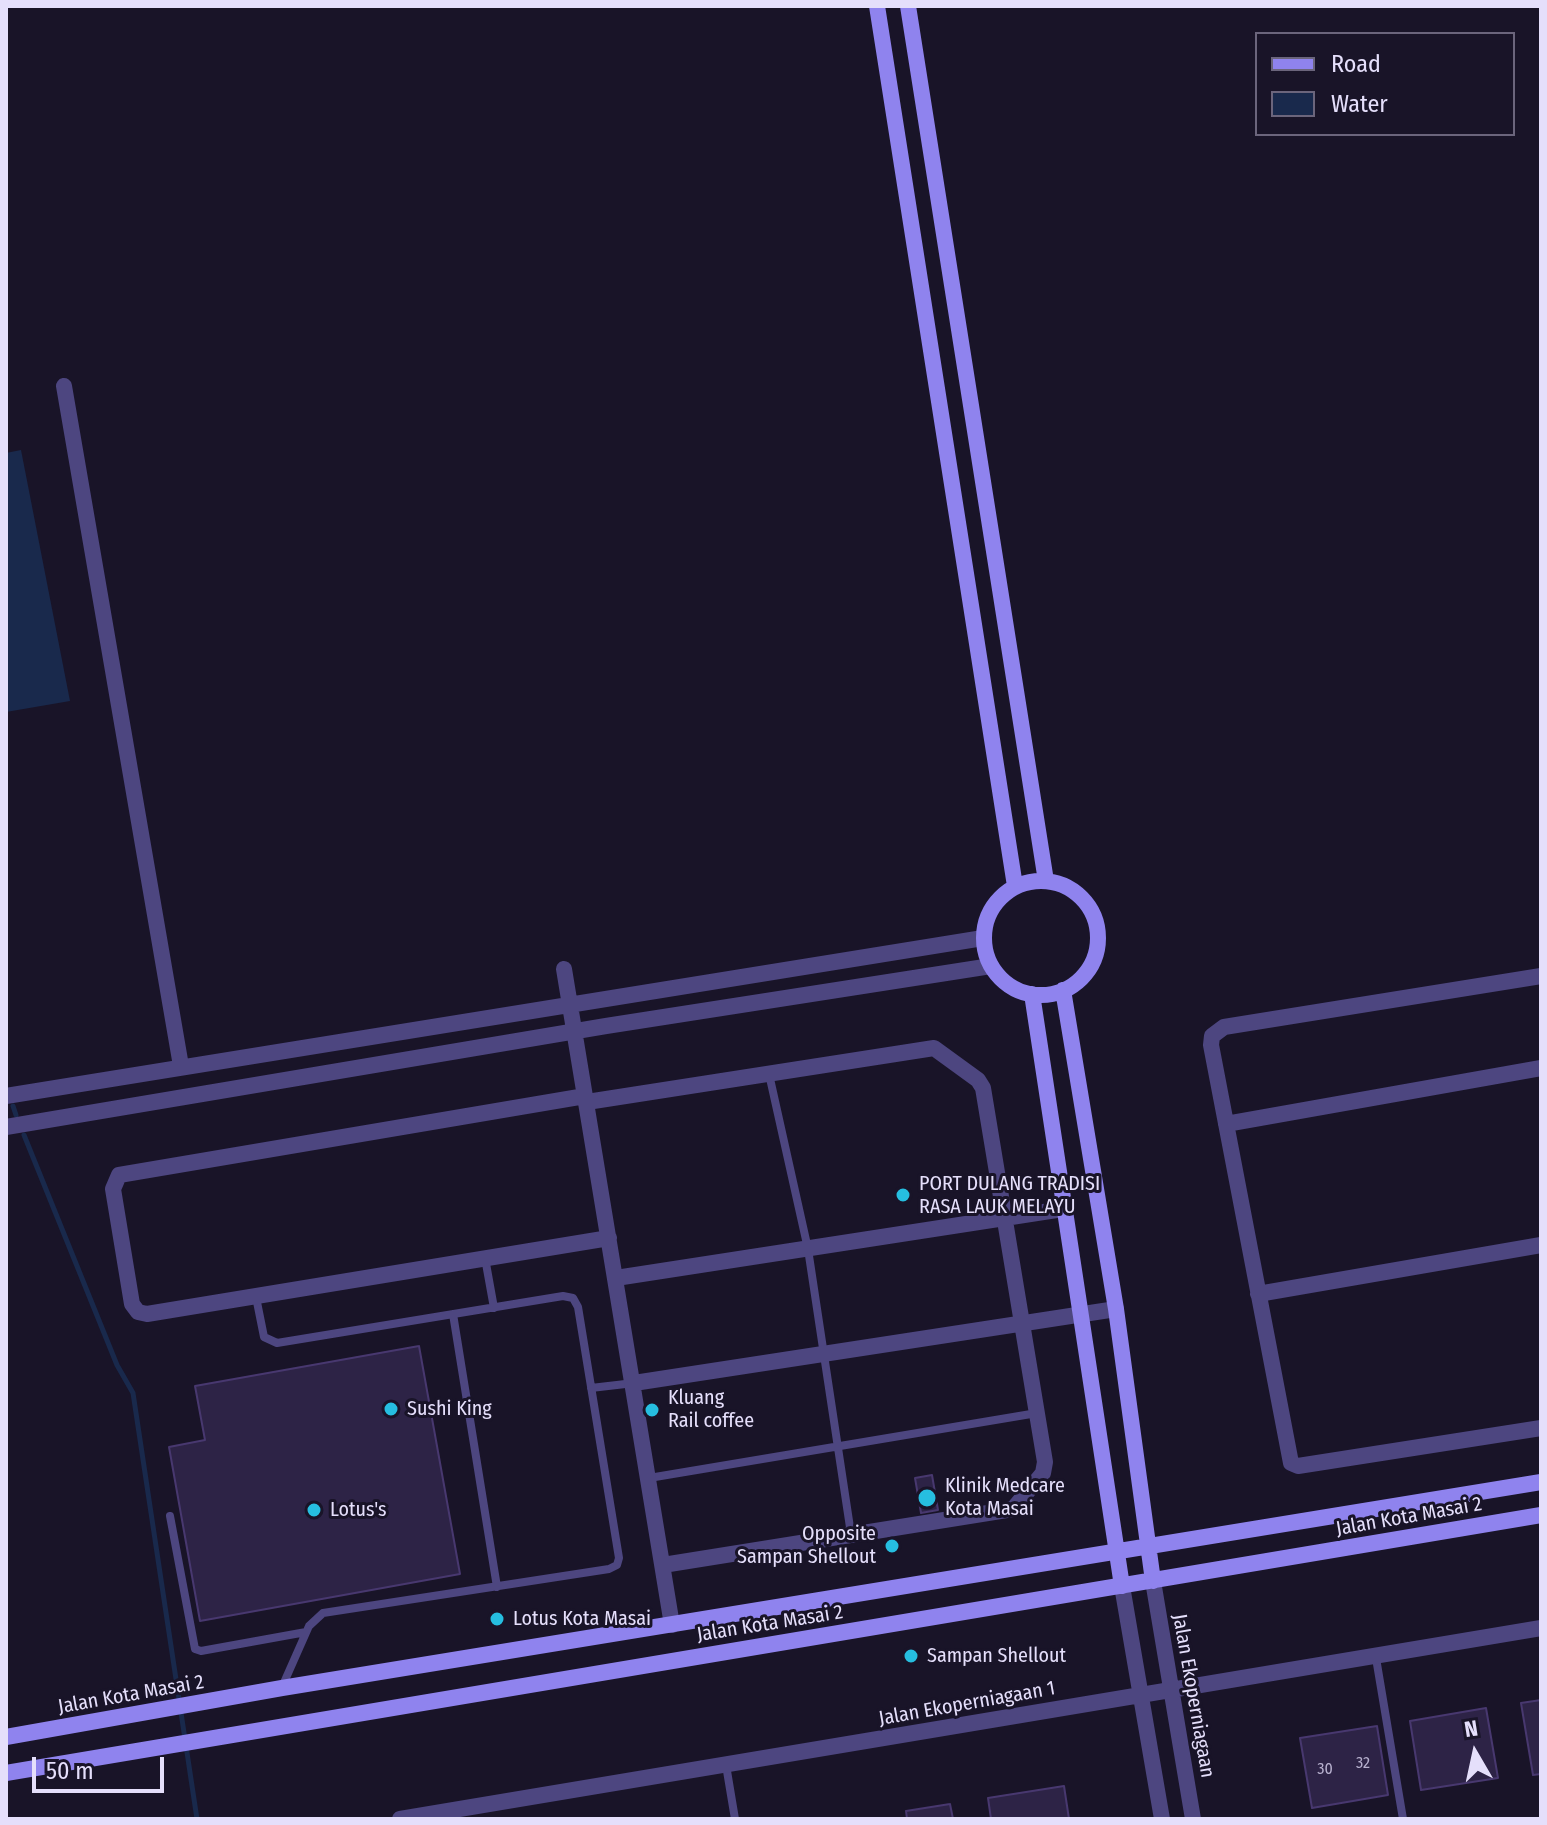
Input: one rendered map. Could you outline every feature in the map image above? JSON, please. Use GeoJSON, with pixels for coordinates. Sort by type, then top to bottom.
{"type":"FeatureCollection","features":[{"type":"Feature","properties":{"kind":"street"},"geometry":{"type":"LineString","coordinates":[[877,6],[1015,886]]}},
{"type":"Feature","properties":{"kind":"street"},"geometry":{"type":"LineString","coordinates":[[908,6],[1046,881]]}},
{"type":"Feature","properties":{"kind":"street"},"geometry":{"type":"LineString","coordinates":[[64,386],[181,1066]]}},
{"type":"Feature","properties":{"kind":"street"},"geometry":{"type":"LineString","coordinates":[[1046,881],[1064,885],[1080,896],[1091,911],[1097,929],[1097,947],[1091,965],[1079,980],[1063,990],[1032,994],[1008,984],[991,966],[983,938],[987,917],[998,899],[1015,886],[1046,881]]}},
{"type":"Feature","properties":{"kind":"street"},"geometry":{"type":"LineString","coordinates":[[6,1096],[983,938]]}},
{"type":"Feature","properties":{"kind":"street"},"geometry":{"type":"LineString","coordinates":[[6,1127],[991,966]]}},
{"type":"Feature","properties":{"kind":"street"},"geometry":{"type":"LineString","coordinates":[[564,969],[672,1625]]}},
{"type":"Feature","properties":{"kind":"street"},"geometry":{"type":"LineString","coordinates":[[1541,976],[1216,1030],[1211,1045],[1291,1463],[1298,1466],[1541,1428]]}},
{"type":"Feature","properties":{"kind":"street"},"geometry":{"type":"LineString","coordinates":[[1063,990],[1116,1309],[1153,1581]]}},
{"type":"Feature","properties":{"kind":"street"},"geometry":{"type":"LineString","coordinates":[[1032,994],[1079,1315],[1162,1819]]}},
{"type":"Feature","properties":{"kind":"street"},"geometry":{"type":"LineString","coordinates":[[609,1238],[147,1314],[138,1312],[132,1304],[113,1189],[115,1179],[124,1173],[586,1099],[930,1049],[941,1051],[982,1085],[1046,1466],[1013,1509],[663,1565]]}},
{"type":"Feature","properties":{"kind":"street"},"geometry":{"type":"LineString","coordinates":[[1226,1124],[1541,1068]]}},
{"type":"Feature","properties":{"kind":"street"},"geometry":{"type":"LineString","coordinates":[[616,1278],[1063,1209]]}},
{"type":"Feature","properties":{"kind":"street"},"geometry":{"type":"LineString","coordinates":[[1258,1294],[1541,1245]]}},
{"type":"Feature","properties":{"kind":"street"},"geometry":{"type":"LineString","coordinates":[[634,1383],[1116,1309]]}},
{"type":"Feature","properties":{"kind":"street","name":"Jalan Kota Masai 2"},"geometry":{"type":"LineString","coordinates":[[6,1736],[1541,1482]]}},
{"type":"Feature","properties":{"kind":"street","name":"Jalan Kota Masai 2"},"geometry":{"type":"LineString","coordinates":[[6,1773],[1541,1515]]}},
{"type":"Feature","properties":{"kind":"street","name":"Jalan Ekoperniagaan"},"geometry":{"type":"LineString","coordinates":[[1153,1581],[1193,1819]]}},
{"type":"Feature","properties":{"kind":"street","name":"Jalan Ekoperniagaan 1"},"geometry":{"type":"LineString","coordinates":[[400,1819],[1541,1628]]}},
{"type":"Feature","properties":{"kind":"street"},"geometry":{"type":"LineString","coordinates":[[6,1783],[28,1769]]}},
{"type":"Feature","properties":{"kind":"lane"},"geometry":{"type":"LineString","coordinates":[[769,1074],[808,1249],[851,1534]]}},
{"type":"Feature","properties":{"kind":"lane"},"geometry":{"type":"LineString","coordinates":[[485,1258],[494,1308]]}},
{"type":"Feature","properties":{"kind":"lane"},"geometry":{"type":"LineString","coordinates":[[256,1297],[262,1332],[272,1343],[563,1296],[573,1298],[578,1307],[619,1563],[609,1569],[323,1613],[306,1632],[282,1688]]}},
{"type":"Feature","properties":{"kind":"lane"},"geometry":{"type":"LineString","coordinates":[[453,1314],[497,1587]]}},
{"type":"Feature","properties":{"kind":"lane"},"geometry":{"type":"LineString","coordinates":[[591,1388],[634,1383]]}},
{"type":"Feature","properties":{"kind":"lane"},"geometry":{"type":"LineString","coordinates":[[649,1478],[1037,1413]]}},
{"type":"Feature","properties":{"kind":"lane"},"geometry":{"type":"LineString","coordinates":[[170,1516],[195,1649],[201,1651],[306,1632]]}},
{"type":"Feature","properties":{"kind":"lane"},"geometry":{"type":"LineString","coordinates":[[1376,1658],[1403,1819]]}},
{"type":"Feature","properties":{"kind":"lane"},"geometry":{"type":"LineString","coordinates":[[726,1764],[735,1819]]}},
{"type":"Feature","properties":{"kind":"water"},"geometry":{"type":"Polygon","coordinates":[[[21,450],[70,701],[6,712],[6,453],[21,450]]]}},
{"type":"Feature","properties":{"kind":"building","name":"Lotus's"},"geometry":{"type":"Polygon","coordinates":[[[419,1346],[460,1574],[200,1621],[169,1447],[205,1440],[195,1386],[419,1346]]]}},
{"type":"Feature","properties":{"kind":"building","name":"Klinik Medcare Kota Masai"},"geometry":{"type":"Polygon","coordinates":[[[932,1475],[938,1510],[921,1513],[915,1478],[932,1475]]]}},
{"type":"Feature","properties":{"kind":"building"},"geometry":{"type":"Polygon","coordinates":[[[1541,1700],[1541,1774],[1533,1775],[1521,1703],[1541,1700]]]}},
{"type":"Feature","properties":{"kind":"building"},"geometry":{"type":"Polygon","coordinates":[[[1486,1708],[1498,1778],[1421,1790],[1410,1721],[1486,1708]]]}},
{"type":"Feature","properties":{"kind":"building"},"geometry":{"type":"Polygon","coordinates":[[[1377,1726],[1388,1795],[1312,1808],[1300,1738],[1377,1726]]]}},
{"type":"Feature","properties":{"kind":"building"},"geometry":{"type":"Polygon","coordinates":[[[1064,1786],[1069,1819],[991,1819],[988,1798],[1064,1786]]]}},
{"type":"Feature","properties":{"kind":"building"},"geometry":{"type":"Polygon","coordinates":[[[950,1804],[953,1819],[907,1819],[906,1811],[950,1804]]]}},
{"type":"Feature","properties":{"kind":"waterway"},"geometry":{"type":"LineString","coordinates":[[13,1106],[16,1115]]}},
{"type":"Feature","properties":{"kind":"waterway"},"geometry":{"type":"LineString","coordinates":[[24,1135],[117,1365],[133,1393],[197,1819]]}},
{"type":"Feature","properties":{"kind":"place","name":"PORT DULANG TRADISI RASA LAUK MELAYU"},"geometry":{"type":"Point","coordinates":[903,1195]}},
{"type":"Feature","properties":{"kind":"place","name":"Sushi King"},"geometry":{"type":"Point","coordinates":[391,1409]}},
{"type":"Feature","properties":{"kind":"place","name":"Kluang Rail coffee"},"geometry":{"type":"Point","coordinates":[652,1410]}},
{"type":"Feature","properties":{"kind":"place","name":"Klinik Medcare Kota Masai"},"geometry":{"type":"Point","coordinates":[927,1498]}},
{"type":"Feature","properties":{"kind":"place","name":"Lotus's"},"geometry":{"type":"Point","coordinates":[314,1510]}},
{"type":"Feature","properties":{"kind":"place","name":"Opposite Sampan Shellout"},"geometry":{"type":"Point","coordinates":[892,1546]}},
{"type":"Feature","properties":{"kind":"place","name":"Lotus Kota Masai"},"geometry":{"type":"Point","coordinates":[497,1619]}},
{"type":"Feature","properties":{"kind":"place","name":"Sampan Shellout"},"geometry":{"type":"Point","coordinates":[911,1656]}}]}
